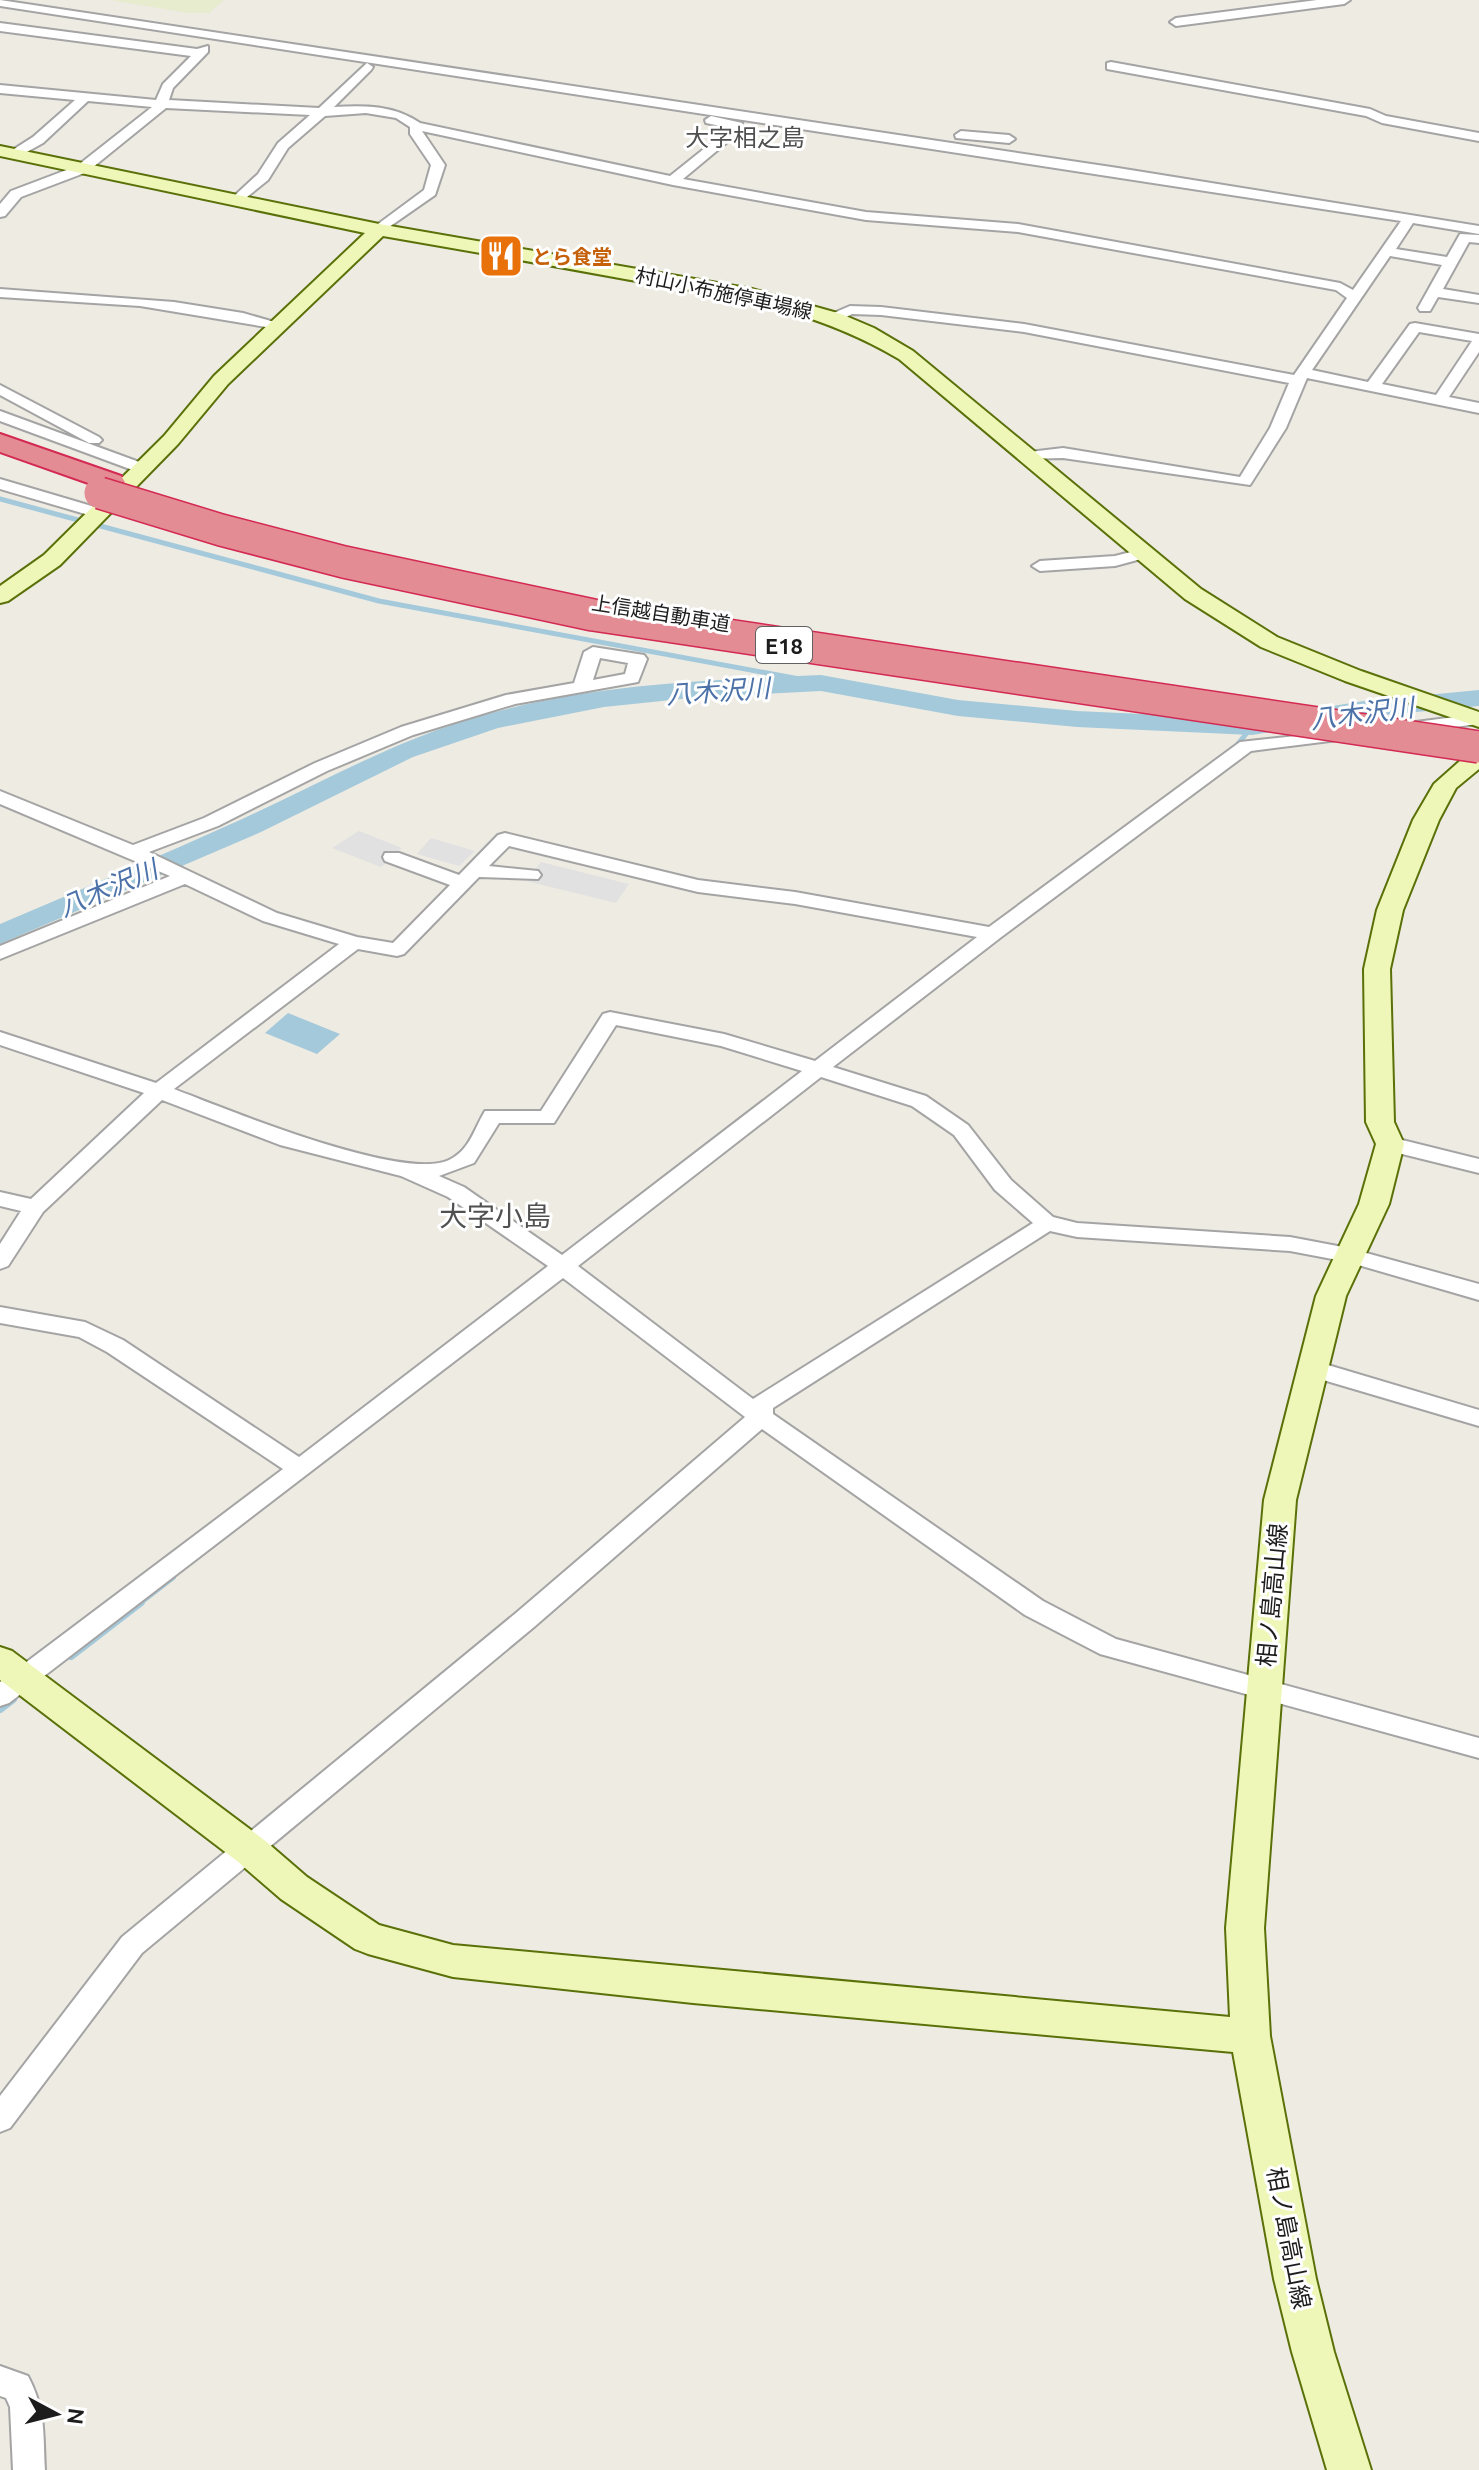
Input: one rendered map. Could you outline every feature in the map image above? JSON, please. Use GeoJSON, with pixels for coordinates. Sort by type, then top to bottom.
{"type":"FeatureCollection","features":[{"type":"Feature","properties":{"kind":"highway","name":"上信越自動車道"},"geometry":{"type":"LineString","coordinates":[[0,442],[101,499],[584,600],[1477,722]]}},
{"type":"Feature","properties":{"kind":"highway","name":"上信越自動車道"},"geometry":{"type":"LineString","coordinates":[[0,458],[101,499],[453,589],[593,615],[1479,747]]}},
{"type":"Feature","properties":{"kind":"main road","name":"村山小布施停車場線"},"geometry":{"type":"LineString","coordinates":[[8,153],[379,230],[752,295],[834,318],[867,332],[906,355],[1193,594],[1269,642],[1477,722]]}},
{"type":"Feature","properties":{"kind":"main road"},"geometry":{"type":"LineString","coordinates":[[0,596],[52,560],[101,499],[144,469],[221,380],[379,230]]}},
{"type":"Feature","properties":{"kind":"main road"},"geometry":{"type":"LineString","coordinates":[[1390,1144],[1380,1122],[1377,969],[1390,910],[1426,820],[1446,784],[1479,757]]}},
{"type":"Feature","properties":{"kind":"main road","name":"相ノ島高山線"},"geometry":{"type":"LineString","coordinates":[[1349,2470],[1313,2352],[1295,2279],[1250,2036],[1245,1928],[1280,1500],[1331,1296],[1374,1204],[1390,1144]]}},
{"type":"Feature","properties":{"kind":"main road"},"geometry":{"type":"LineString","coordinates":[[8,1678],[250,1850],[294,1888],[368,1938],[453,1961],[693,1986],[1250,2036]]}},
{"type":"Feature","properties":{"kind":"street"},"geometry":{"type":"LineString","coordinates":[[46,0],[475,62],[886,130],[1255,182],[1479,220]]}},
{"type":"Feature","properties":{"kind":"street"},"geometry":{"type":"LineString","coordinates":[[1176,22],[1344,0]]}},
{"type":"Feature","properties":{"kind":"street"},"geometry":{"type":"LineString","coordinates":[[0,2],[1479,230]]}},
{"type":"Feature","properties":{"kind":"street"},"geometry":{"type":"LineString","coordinates":[[132,14],[133,17],[214,42],[465,81],[567,90]]}},
{"type":"Feature","properties":{"kind":"street"},"geometry":{"type":"LineString","coordinates":[[0,27],[197,53]]}},
{"type":"Feature","properties":{"kind":"street"},"geometry":{"type":"LineString","coordinates":[[0,213],[16,194],[82,169],[162,104],[167,87],[197,53],[214,42]]}},
{"type":"Feature","properties":{"kind":"street"},"geometry":{"type":"LineString","coordinates":[[1111,66],[1370,113],[1382,119],[1479,137]]}},
{"type":"Feature","properties":{"kind":"street"},"geometry":{"type":"LineString","coordinates":[[237,201],[263,177],[283,146],[367,67]]}},
{"type":"Feature","properties":{"kind":"street"},"geometry":{"type":"LineString","coordinates":[[0,89],[162,104],[322,111],[366,109],[400,115],[416,126],[673,181],[866,216],[1018,228],[1340,287],[1355,297]]}},
{"type":"Feature","properties":{"kind":"street"},"geometry":{"type":"LineString","coordinates":[[8,153],[38,140],[84,98]]}},
{"type":"Feature","properties":{"kind":"street"},"geometry":{"type":"LineString","coordinates":[[629,99],[737,126],[721,144],[688,164],[673,181]]}},
{"type":"Feature","properties":{"kind":"street"},"geometry":{"type":"LineString","coordinates":[[379,230],[430,192],[438,165],[416,134],[416,126]]}},
{"type":"Feature","properties":{"kind":"street"},"geometry":{"type":"LineString","coordinates":[[816,127],[1009,139]]}},
{"type":"Feature","properties":{"kind":"street"},"geometry":{"type":"LineString","coordinates":[[1026,456],[1063,453],[1244,482],[1278,428],[1300,377],[1410,218]]}},
{"type":"Feature","properties":{"kind":"street"},"geometry":{"type":"LineString","coordinates":[[1425,308],[1465,237],[1479,239]]}},
{"type":"Feature","properties":{"kind":"street"},"geometry":{"type":"LineString","coordinates":[[1389,252],[1452,262]]}},
{"type":"Feature","properties":{"kind":"street"},"geometry":{"type":"LineString","coordinates":[[1435,292],[1479,299]]}},
{"type":"Feature","properties":{"kind":"street"},"geometry":{"type":"LineString","coordinates":[[0,293],[85,295],[206,308],[278,325]]}},
{"type":"Feature","properties":{"kind":"street"},"geometry":{"type":"LineString","coordinates":[[834,318],[850,310],[881,311],[1024,328],[1479,408]]}},
{"type":"Feature","properties":{"kind":"street"},"geometry":{"type":"LineString","coordinates":[[1372,387],[1415,327],[1479,340],[1439,401]]}},
{"type":"Feature","properties":{"kind":"street"},"geometry":{"type":"LineString","coordinates":[[0,389],[111,449],[101,499]]}},
{"type":"Feature","properties":{"kind":"street"},"geometry":{"type":"LineString","coordinates":[[0,416],[101,499]]}},
{"type":"Feature","properties":{"kind":"street"},"geometry":{"type":"LineString","coordinates":[[0,484],[101,499],[144,469]]}},
{"type":"Feature","properties":{"kind":"street"},"geometry":{"type":"LineString","coordinates":[[1040,566],[1115,561],[1146,553]]}},
{"type":"Feature","properties":{"kind":"street"},"geometry":{"type":"LineString","coordinates":[[626,657],[638,636]]}},
{"type":"Feature","properties":{"kind":"street"},"geometry":{"type":"LineString","coordinates":[[135,853],[211,822],[321,767],[407,731],[512,699],[632,678],[638,659],[593,652],[582,686]]}},
{"type":"Feature","properties":{"kind":"street"},"geometry":{"type":"LineString","coordinates":[[8,1678],[300,1469],[993,934],[1246,746],[1477,722]]}},
{"type":"Feature","properties":{"kind":"street"},"geometry":{"type":"LineString","coordinates":[[0,797],[135,853],[270,917],[354,942],[397,950],[505,839],[698,886],[795,898],[993,934]]}},
{"type":"Feature","properties":{"kind":"street"},"geometry":{"type":"LineString","coordinates":[[392,857],[467,876],[531,875]]}},
{"type":"Feature","properties":{"kind":"street"},"geometry":{"type":"LineString","coordinates":[[0,953],[185,877]]}},
{"type":"Feature","properties":{"kind":"street"},"geometry":{"type":"LineString","coordinates":[[0,1261],[35,1207],[159,1091],[354,942]]}},
{"type":"Feature","properties":{"kind":"street"},"geometry":{"type":"LineString","coordinates":[[408,1171],[447,1171],[478,1148],[492,1116],[547,1118],[610,1018],[724,1040],[919,1101],[961,1130],[1003,1185],[1046,1223],[1077,1230],[1290,1244],[1348,1255],[1479,1292]]}},
{"type":"Feature","properties":{"kind":"street"},"geometry":{"type":"LineString","coordinates":[[0,1038],[159,1091],[287,1140],[408,1171],[456,1192],[561,1265],[761,1417],[1034,1608],[1109,1647],[1479,1748]]}},
{"type":"Feature","properties":{"kind":"street"},"geometry":{"type":"LineString","coordinates":[[1390,1144],[1479,1166]]}},
{"type":"Feature","properties":{"kind":"street"},"geometry":{"type":"LineString","coordinates":[[0,1199],[35,1207]]}},
{"type":"Feature","properties":{"kind":"street"},"geometry":{"type":"LineString","coordinates":[[0,2119],[132,1945],[216,1874],[250,1850],[761,1417],[762,1404],[1035,1233],[1046,1223]]}},
{"type":"Feature","properties":{"kind":"street"},"geometry":{"type":"LineString","coordinates":[[0,1315],[85,1330],[115,1346],[300,1469]]}},
{"type":"Feature","properties":{"kind":"street"},"geometry":{"type":"LineString","coordinates":[[1311,1368],[1479,1418]]}},
{"type":"Feature","properties":{"kind":"street"},"geometry":{"type":"LineString","coordinates":[[0,2381],[17,2387],[26,2405],[29,2470]]}},
{"type":"Feature","properties":{"kind":"green space"},"geometry":{"type":"Polygon","coordinates":[[[110,0],[224,0],[209,13],[188,13],[110,0]]]}},
{"type":"Feature","properties":{"kind":"shaded area"},"geometry":{"type":"Polygon","coordinates":[[[359,831],[402,848],[381,867],[332,848],[359,831]]]}},
{"type":"Feature","properties":{"kind":"shaded area"},"geometry":{"type":"Polygon","coordinates":[[[431,838],[475,851],[459,866],[417,854],[431,838]]]}},
{"type":"Feature","properties":{"kind":"shaded area"},"geometry":{"type":"Polygon","coordinates":[[[541,862],[629,884],[616,903],[526,881],[541,862]]]}},
{"type":"Feature","properties":{"kind":"water"},"geometry":{"type":"Polygon","coordinates":[[[288,1013],[340,1034],[317,1054],[265,1033],[288,1013]]]}},
{"type":"Feature","properties":{"kind":"waterway"},"geometry":{"type":"LineString","coordinates":[[0,499],[379,601],[821,683]]}},
{"type":"Feature","properties":{"kind":"waterway","name":"八木沢川"},"geometry":{"type":"LineString","coordinates":[[0,935],[251,826],[403,751],[492,721],[604,699],[700,689],[821,683],[958,708],[1077,719],[1252,727],[1364,709],[1479,698]]}},
{"type":"Feature","properties":{"kind":"waterway"},"geometry":{"type":"LineString","coordinates":[[1236,746],[1252,727]]}},
{"type":"Feature","properties":{"kind":"waterway"},"geometry":{"type":"LineString","coordinates":[[138,1604],[173,1577]]}},
{"type":"Feature","properties":{"kind":"waterway"},"geometry":{"type":"LineString","coordinates":[[71,1656],[141,1602]]}},
{"type":"Feature","properties":{"kind":"waterway"},"geometry":{"type":"LineString","coordinates":[[0,1709],[13,1699]]}},
{"type":"Feature","properties":{"kind":"place","name":"とら食堂"},"geometry":{"type":"Point","coordinates":[501,256]}},
{"type":"Feature","properties":{"kind":"district","name":"大字相之島"},"geometry":{"type":"Point","coordinates":[745,137]}},
{"type":"Feature","properties":{"kind":"district","name":"大字小島"},"geometry":{"type":"Point","coordinates":[495,1215]}}]}
